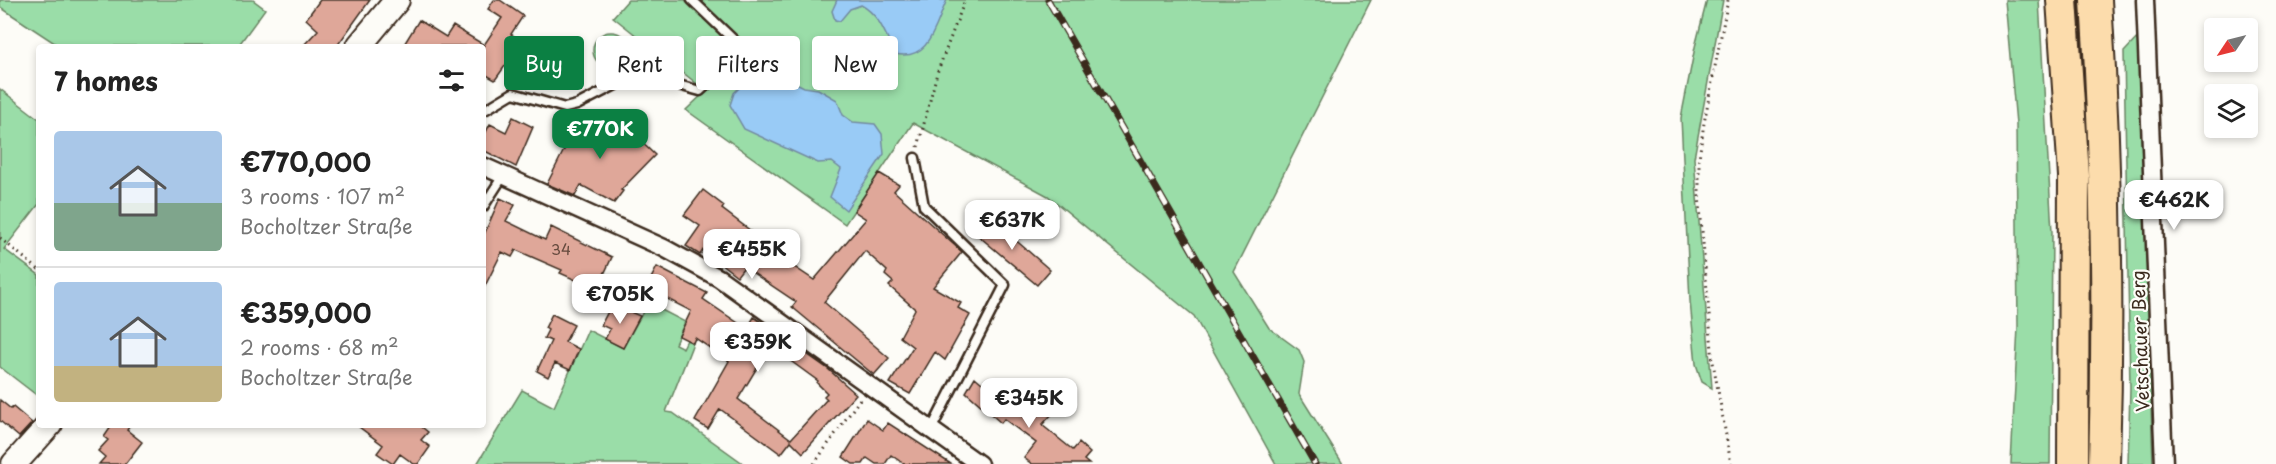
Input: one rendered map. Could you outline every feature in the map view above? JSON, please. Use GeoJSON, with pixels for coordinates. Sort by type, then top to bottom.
{"type":"FeatureCollection","features":[{"type":"Feature","properties":{"kind":"highway"},"geometry":{"type":"LineString","coordinates":[[2062,0],[2074,176],[2073,464]]}},
{"type":"Feature","properties":{"kind":"highway"},"geometry":{"type":"LineString","coordinates":[[2096,0],[2103,108],[2107,262],[2104,464]]}},
{"type":"Feature","properties":{"kind":"street"},"geometry":{"type":"LineString","coordinates":[[361,44],[398,0]]}},
{"type":"Feature","properties":{"kind":"street","name":"Vetschauer Berg"},"geometry":{"type":"LineString","coordinates":[[2145,0],[2164,464]]}},
{"type":"Feature","properties":{"kind":"street"},"geometry":{"type":"LineString","coordinates":[[486,168],[664,248],[719,278],[869,386],[932,428],[979,464]]}},
{"type":"Feature","properties":{"kind":"street"},"geometry":{"type":"LineString","coordinates":[[14,464],[46,428]]}},
{"type":"Feature","properties":{"kind":"lane"},"geometry":{"type":"LineString","coordinates":[[486,109],[513,93],[565,108],[577,105],[633,76],[646,76],[700,91],[744,50],[739,42],[692,0]]}},
{"type":"Feature","properties":{"kind":"lane"},"geometry":{"type":"LineString","coordinates":[[915,158],[924,206],[1005,285],[932,428]]}},
{"type":"Feature","properties":{"kind":"lane"},"geometry":{"type":"LineString","coordinates":[[486,202],[503,176]]}},
{"type":"Feature","properties":{"kind":"path"},"geometry":{"type":"LineString","coordinates":[[915,158],[937,73],[965,0]]}},
{"type":"Feature","properties":{"kind":"path"},"geometry":{"type":"LineString","coordinates":[[1728,0],[1704,123],[1699,176],[1713,362],[1731,464]]}},
{"type":"Feature","properties":{"kind":"path"},"geometry":{"type":"LineString","coordinates":[[0,238],[36,268]]}},
{"type":"Feature","properties":{"kind":"path"},"geometry":{"type":"LineString","coordinates":[[814,464],[869,386]]}},
{"type":"Feature","properties":{"kind":"green space"},"geometry":{"type":"Polygon","coordinates":[[[0,0],[253,0],[265,9],[239,44],[56,44],[0,7],[0,0]]]}},
{"type":"Feature","properties":{"kind":"green space"},"geometry":{"type":"Polygon","coordinates":[[[628,0],[1371,0],[1234,272],[1269,328],[1299,350],[1304,362],[1299,394],[1343,464],[1276,464],[1194,316],[1048,196],[913,123],[845,224],[686,110],[705,90],[800,90],[800,36],[696,36],[696,83],[684,73],[684,36],[637,36],[613,17],[628,0]]]}},
{"type":"Feature","properties":{"kind":"green space"},"geometry":{"type":"Polygon","coordinates":[[[1707,0],[1723,0],[1694,158],[1712,388],[1702,382],[1696,364],[1690,301],[1681,118],[1707,0]]]}},
{"type":"Feature","properties":{"kind":"green space"},"geometry":{"type":"Polygon","coordinates":[[[2005,0],[2039,0],[2052,232],[2050,464],[2011,464],[2018,327],[2016,124],[2005,0]]]}},
{"type":"Feature","properties":{"kind":"green space"},"geometry":{"type":"Polygon","coordinates":[[[604,33],[618,33],[622,36],[600,36],[604,33]]]}},
{"type":"Feature","properties":{"kind":"green space"},"geometry":{"type":"Polygon","coordinates":[[[2139,36],[2153,464],[2128,464],[2130,388],[2124,52],[2139,36]]]}},
{"type":"Feature","properties":{"kind":"green space"},"geometry":{"type":"Polygon","coordinates":[[[596,40],[596,60],[593,50],[596,40]]]}},
{"type":"Feature","properties":{"kind":"green space"},"geometry":{"type":"Polygon","coordinates":[[[0,89],[36,117],[36,208],[4,249],[36,273],[36,395],[0,367],[0,89]]]}},
{"type":"Feature","properties":{"kind":"green space"},"geometry":{"type":"Polygon","coordinates":[[[648,303],[685,322],[675,344],[683,348],[687,340],[693,343],[666,412],[673,413],[744,464],[477,464],[522,390],[554,407],[588,330],[623,348],[648,303]]]}},
{"type":"Feature","properties":{"kind":"water"},"geometry":{"type":"Polygon","coordinates":[[[837,0],[947,0],[930,39],[924,47],[907,55],[898,54],[898,36],[886,36],[878,20],[868,9],[861,5],[850,9],[840,21],[835,20],[832,11],[837,0]]]}},
{"type":"Feature","properties":{"kind":"water"},"geometry":{"type":"Polygon","coordinates":[[[800,85],[812,90],[820,90],[837,100],[843,115],[853,122],[875,124],[882,134],[884,154],[846,210],[830,197],[841,169],[832,162],[818,163],[744,129],[730,105],[737,90],[800,90],[800,85]]]}},
{"type":"Feature","properties":{"kind":"building"},"geometry":{"type":"Polygon","coordinates":[[[320,0],[370,0],[338,44],[305,44],[318,30],[306,19],[320,0]]]}},
{"type":"Feature","properties":{"kind":"building"},"geometry":{"type":"Polygon","coordinates":[[[494,0],[500,0],[523,16],[511,34],[514,36],[504,36],[504,67],[495,80],[486,75],[485,44],[502,18],[488,9],[494,0]]]}},
{"type":"Feature","properties":{"kind":"building"},"geometry":{"type":"Polygon","coordinates":[[[419,20],[446,37],[453,26],[482,44],[404,44],[419,20]]]}},
{"type":"Feature","properties":{"kind":"building"},"geometry":{"type":"Polygon","coordinates":[[[604,115],[629,130],[655,155],[621,190],[623,191],[614,203],[581,185],[575,196],[547,184],[580,118],[596,129],[604,115]]]}},
{"type":"Feature","properties":{"kind":"building"},"geometry":{"type":"Polygon","coordinates":[[[513,117],[533,127],[516,167],[486,152],[486,132],[490,124],[506,132],[513,117]]]}},
{"type":"Feature","properties":{"kind":"building"},"geometry":{"type":"Polygon","coordinates":[[[879,173],[899,185],[894,191],[962,252],[933,287],[961,303],[958,308],[970,315],[945,360],[935,352],[910,394],[890,383],[913,347],[900,337],[915,309],[889,286],[893,282],[885,275],[887,271],[865,251],[824,302],[889,358],[874,375],[792,307],[796,302],[744,267],[737,276],[703,250],[700,255],[686,246],[700,226],[684,215],[703,190],[724,206],[722,209],[759,237],[756,240],[775,253],[781,252],[781,258],[814,280],[866,219],[854,211],[879,173]]]}},
{"type":"Feature","properties":{"kind":"building"},"geometry":{"type":"Polygon","coordinates":[[[500,198],[515,205],[506,221],[545,240],[551,227],[612,257],[599,285],[589,281],[587,285],[560,273],[562,270],[516,250],[512,257],[502,252],[486,284],[486,230],[500,198]]]}},
{"type":"Feature","properties":{"kind":"building"},"geometry":{"type":"Polygon","coordinates":[[[989,217],[1050,270],[1037,285],[975,233],[989,217]]]}},
{"type":"Feature","properties":{"kind":"building"},"geometry":{"type":"Polygon","coordinates":[[[657,267],[707,293],[703,299],[747,329],[754,317],[828,369],[856,394],[803,453],[791,441],[781,454],[720,409],[708,429],[695,421],[729,361],[695,338],[693,343],[679,336],[691,311],[646,288],[657,267]],[[770,346],[738,399],[791,439],[827,399],[824,396],[827,393],[817,383],[818,381],[770,346]]]}},
{"type":"Feature","properties":{"kind":"building"},"geometry":{"type":"Polygon","coordinates":[[[612,304],[640,316],[623,348],[605,339],[610,329],[601,325],[612,304]]]}},
{"type":"Feature","properties":{"kind":"building"},"geometry":{"type":"Polygon","coordinates":[[[552,314],[574,325],[565,342],[579,349],[570,370],[555,363],[548,377],[537,371],[551,341],[544,338],[548,330],[545,328],[552,314]]]}},
{"type":"Feature","properties":{"kind":"building"},"geometry":{"type":"Polygon","coordinates":[[[975,377],[996,395],[998,393],[1029,421],[1042,405],[1053,413],[1042,425],[1073,450],[1079,443],[1090,453],[1084,460],[1089,464],[1032,464],[1024,458],[1036,443],[1004,419],[1001,423],[966,392],[975,377]]]}},
{"type":"Feature","properties":{"kind":"building"},"geometry":{"type":"Polygon","coordinates":[[[0,400],[11,409],[13,407],[32,423],[19,437],[0,421],[0,400]]]}},
{"type":"Feature","properties":{"kind":"building"},"geometry":{"type":"Polygon","coordinates":[[[867,419],[883,430],[888,423],[951,464],[904,464],[891,455],[885,464],[876,464],[867,458],[863,464],[853,464],[843,457],[867,419]]]}},
{"type":"Feature","properties":{"kind":"building"},"geometry":{"type":"Polygon","coordinates":[[[110,428],[128,428],[127,430],[142,442],[125,464],[99,464],[105,457],[98,451],[108,440],[104,437],[110,428]]]}},
{"type":"Feature","properties":{"kind":"building"},"geometry":{"type":"Polygon","coordinates":[[[360,428],[423,428],[428,432],[421,440],[430,447],[418,464],[414,464],[400,454],[393,464],[377,453],[383,445],[360,428]]]}},
{"type":"Feature","properties":{"kind":"railway"},"geometry":{"type":"LineString","coordinates":[[1048,0],[1315,464]]}}]}
